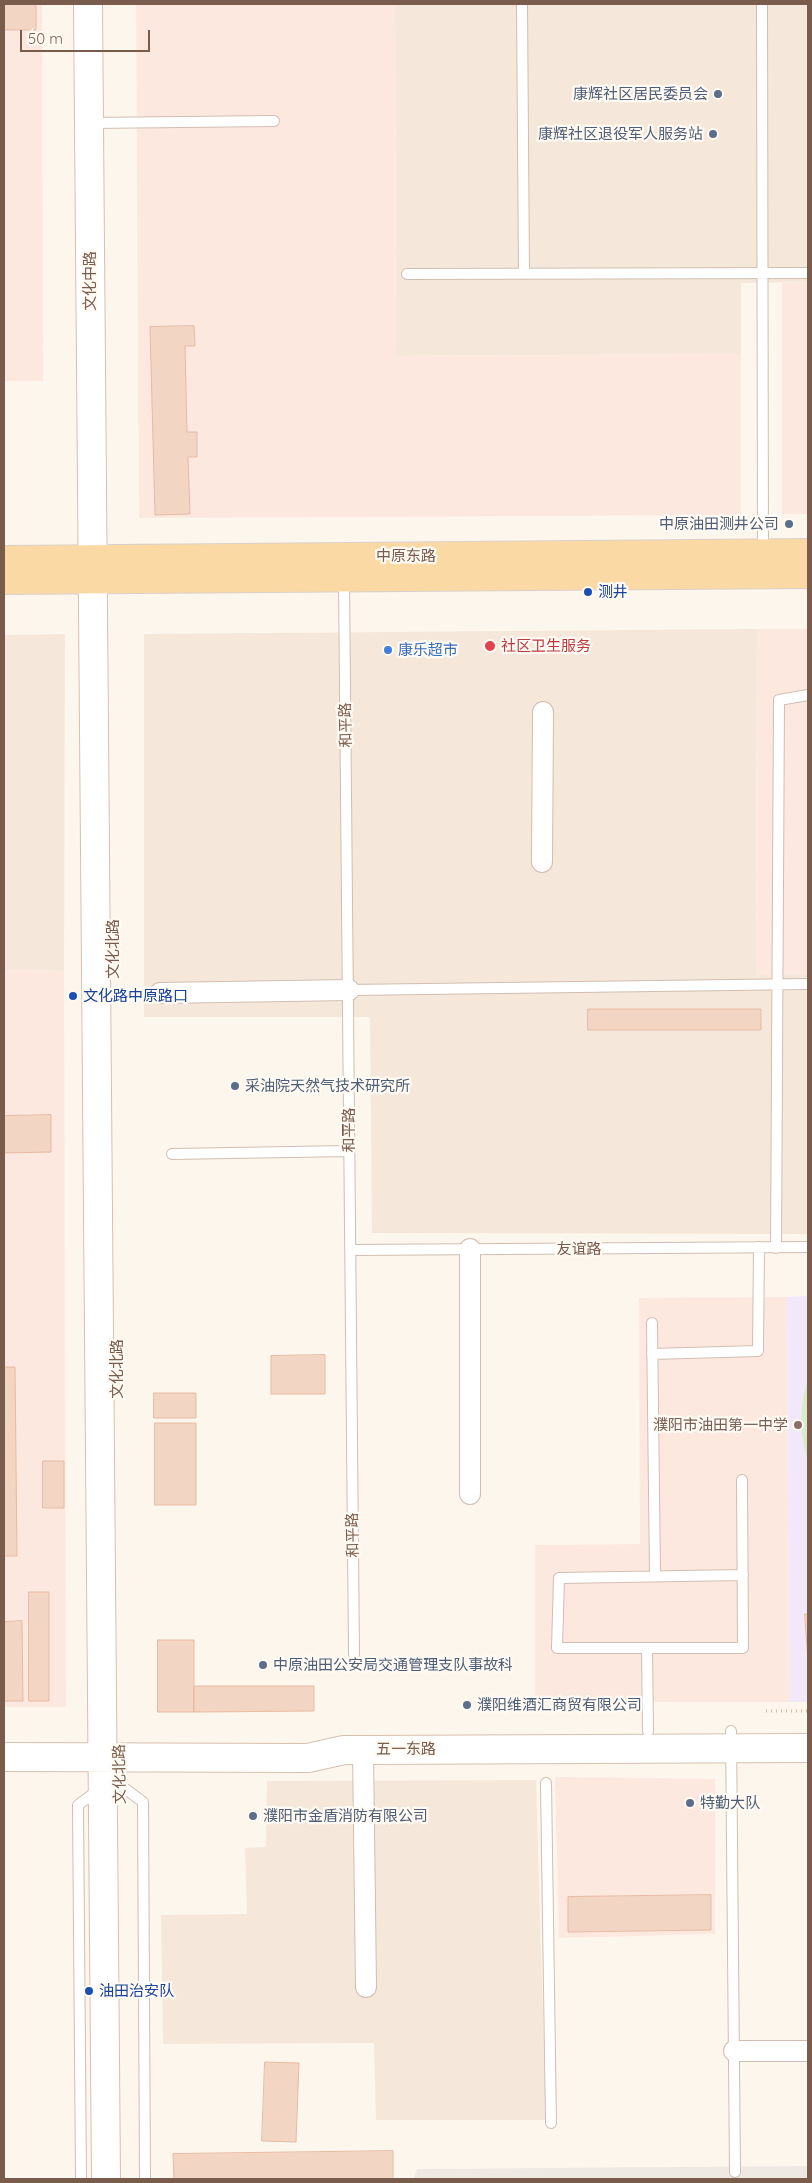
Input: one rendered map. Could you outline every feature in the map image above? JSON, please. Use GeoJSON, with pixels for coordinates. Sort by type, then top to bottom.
{"type":"FeatureCollection","features":[{"type":"Feature","properties":{"kind":"main road","name":"中原东路"},"geometry":{"type":"LineString","coordinates":[[4,580],[101,569],[808,553]]}},
{"type":"Feature","properties":{"kind":"main road","name":"中原东路"},"geometry":{"type":"LineString","coordinates":[[4,560],[101,569],[344,577],[808,574]]}},
{"type":"Feature","properties":{"kind":"street","name":"文化中路"},"geometry":{"type":"LineString","coordinates":[[88,4],[98,122]]}},
{"type":"Feature","properties":{"kind":"street","name":"文化中路"},"geometry":{"type":"LineString","coordinates":[[101,569],[98,122],[106,4]]}},
{"type":"Feature","properties":{"kind":"street","name":"文化北路"},"geometry":{"type":"LineString","coordinates":[[101,569],[111,1747],[124,2179]]}},
{"type":"Feature","properties":{"kind":"street"},"geometry":{"type":"LineString","coordinates":[[542,862],[543,712]]}},
{"type":"Feature","properties":{"kind":"street"},"geometry":{"type":"LineString","coordinates":[[160,993],[349,990]]}},
{"type":"Feature","properties":{"kind":"street"},"geometry":{"type":"LineString","coordinates":[[470,1249],[470,1494]]}},
{"type":"Feature","properties":{"kind":"street","name":"五一东路"},"geometry":{"type":"LineString","coordinates":[[4,1739],[308,1758],[344,1750],[731,1740],[808,1730]]}},
{"type":"Feature","properties":{"kind":"street","name":"五一东路"},"geometry":{"type":"LineString","coordinates":[[4,1757],[111,1747],[308,1740],[356,1733],[648,1731],[808,1748]]}},
{"type":"Feature","properties":{"kind":"street"},"geometry":{"type":"LineString","coordinates":[[363,1750],[366,1987]]}},
{"type":"Feature","properties":{"kind":"street","name":"文化北路"},"geometry":{"type":"LineString","coordinates":[[106,2179],[112,1786]]}},
{"type":"Feature","properties":{"kind":"street"},"geometry":{"type":"LineString","coordinates":[[734,2051],[808,2051]]}},
{"type":"Feature","properties":{"kind":"lane"},"geometry":{"type":"LineString","coordinates":[[522,4],[524,274]]}},
{"type":"Feature","properties":{"kind":"lane"},"geometry":{"type":"LineString","coordinates":[[762,4],[763,553]]}},
{"type":"Feature","properties":{"kind":"lane"},"geometry":{"type":"LineString","coordinates":[[98,122],[274,120]]}},
{"type":"Feature","properties":{"kind":"lane"},"geometry":{"type":"LineString","coordinates":[[407,274],[808,273]]}},
{"type":"Feature","properties":{"kind":"lane","name":"和平路"},"geometry":{"type":"LineString","coordinates":[[344,577],[354,1654]]}},
{"type":"Feature","properties":{"kind":"lane"},"geometry":{"type":"LineString","coordinates":[[776,1248],[778,700],[808,695]]}},
{"type":"Feature","properties":{"kind":"lane"},"geometry":{"type":"LineString","coordinates":[[349,990],[808,984]]}},
{"type":"Feature","properties":{"kind":"lane"},"geometry":{"type":"LineString","coordinates":[[172,1154],[349,1151]]}},
{"type":"Feature","properties":{"kind":"lane","name":"友谊路"},"geometry":{"type":"LineString","coordinates":[[350,1250],[808,1247]]}},
{"type":"Feature","properties":{"kind":"lane"},"geometry":{"type":"LineString","coordinates":[[652,1354],[758,1351],[759,1248]]}},
{"type":"Feature","properties":{"kind":"lane"},"geometry":{"type":"LineString","coordinates":[[652,1323],[655,1576]]}},
{"type":"Feature","properties":{"kind":"lane"},"geometry":{"type":"LineString","coordinates":[[742,1480],[743,1575],[743,1648],[557,1648],[559,1578],[743,1575]]}},
{"type":"Feature","properties":{"kind":"lane"},"geometry":{"type":"LineString","coordinates":[[647,1648],[648,1731]]}},
{"type":"Feature","properties":{"kind":"lane"},"geometry":{"type":"LineString","coordinates":[[731,1740],[735,2172]]}},
{"type":"Feature","properties":{"kind":"lane"},"geometry":{"type":"LineString","coordinates":[[546,1783],[551,2123]]}},
{"type":"Feature","properties":{"kind":"lane"},"geometry":{"type":"LineString","coordinates":[[81,2179],[78,1805],[112,1786],[143,1802],[145,2179]]}},
{"type":"Feature","properties":{"kind":"path"},"geometry":{"type":"LineString","coordinates":[[766,1711],[808,1711]]}},
{"type":"Feature","properties":{"kind":"shaded area"},"geometry":{"type":"Polygon","coordinates":[[[4,4],[42,4],[43,381],[4,381],[4,4]]]}},
{"type":"Feature","properties":{"kind":"shaded area"},"geometry":{"type":"Polygon","coordinates":[[[136,4],[395,4],[396,356],[741,354],[741,515],[139,518],[136,4]]]}},
{"type":"Feature","properties":{"kind":"shaded area"},"geometry":{"type":"Polygon","coordinates":[[[395,4],[808,4],[808,282],[741,283],[741,354],[396,356],[395,4]]]}},
{"type":"Feature","properties":{"kind":"shaded area"},"geometry":{"type":"Polygon","coordinates":[[[808,282],[808,514],[782,514],[782,283],[808,282]]]}},
{"type":"Feature","properties":{"kind":"shaded area"},"geometry":{"type":"Polygon","coordinates":[[[757,629],[756,974],[808,975],[808,1234],[372,1233],[370,1017],[144,1017],[144,634],[757,629]]]}},
{"type":"Feature","properties":{"kind":"shaded area"},"geometry":{"type":"Polygon","coordinates":[[[757,629],[808,629],[808,975],[756,975],[757,629]]]}},
{"type":"Feature","properties":{"kind":"shaded area"},"geometry":{"type":"Polygon","coordinates":[[[65,634],[64,971],[4,970],[4,635],[65,634]]]}},
{"type":"Feature","properties":{"kind":"shaded area"},"geometry":{"type":"Polygon","coordinates":[[[4,970],[64,971],[66,1707],[4,1707],[4,970]]]}},
{"type":"Feature","properties":{"kind":"shaded area","name":"濮阳市油田第一中学"},"geometry":{"type":"Polygon","coordinates":[[[808,1296],[808,1702],[789,1702],[787,1297],[808,1296]]]}},
{"type":"Feature","properties":{"kind":"shaded area"},"geometry":{"type":"Polygon","coordinates":[[[787,1297],[789,1702],[535,1702],[535,1545],[640,1544],[639,1298],[787,1297]]]}},
{"type":"Feature","properties":{"kind":"shaded area"},"geometry":{"type":"Polygon","coordinates":[[[555,1777],[715,1779],[715,1934],[559,1938],[555,1777]]]}},
{"type":"Feature","properties":{"kind":"shaded area"},"geometry":{"type":"Polygon","coordinates":[[[536,1780],[546,2120],[376,2120],[374,2043],[163,2044],[161,1915],[247,1914],[245,1848],[266,1847],[267,1781],[536,1780]]]}},
{"type":"Feature","properties":{"kind":"shaded area"},"geometry":{"type":"Polygon","coordinates":[[[808,2166],[808,2179],[414,2179],[417,2169],[808,2166]]]}},
{"type":"Feature","properties":{"kind":"green space"},"geometry":{"type":"Polygon","coordinates":[[[808,1379],[808,1461],[803,1441],[801,1420],[808,1379]]]}},
{"type":"Feature","properties":{"kind":"building"},"geometry":{"type":"Polygon","coordinates":[[[4,4],[36,4],[36,30],[4,30],[4,4]]]}},
{"type":"Feature","properties":{"kind":"building"},"geometry":{"type":"Polygon","coordinates":[[[194,326],[195,346],[185,346],[187,432],[197,432],[197,457],[188,457],[190,514],[155,515],[150,327],[194,326]]]}},
{"type":"Feature","properties":{"kind":"building"},"geometry":{"type":"Polygon","coordinates":[[[588,1009],[761,1009],[761,1030],[588,1030],[588,1009]]]}},
{"type":"Feature","properties":{"kind":"building"},"geometry":{"type":"Polygon","coordinates":[[[51,1115],[51,1152],[4,1153],[4,1116],[51,1115]]]}},
{"type":"Feature","properties":{"kind":"building"},"geometry":{"type":"Polygon","coordinates":[[[325,1355],[325,1394],[271,1394],[271,1356],[325,1355]]]}},
{"type":"Feature","properties":{"kind":"building"},"geometry":{"type":"Polygon","coordinates":[[[4,1367],[15,1367],[17,1556],[4,1556],[4,1367]]]}},
{"type":"Feature","properties":{"kind":"building"},"geometry":{"type":"Polygon","coordinates":[[[154,1393],[196,1393],[196,1418],[154,1418],[154,1393]]]}},
{"type":"Feature","properties":{"kind":"building"},"geometry":{"type":"Polygon","coordinates":[[[155,1423],[196,1423],[196,1505],[155,1505],[155,1423]]]}},
{"type":"Feature","properties":{"kind":"building"},"geometry":{"type":"Polygon","coordinates":[[[43,1461],[64,1461],[64,1508],[43,1508],[43,1461]]]}},
{"type":"Feature","properties":{"kind":"building"},"geometry":{"type":"Polygon","coordinates":[[[29,1592],[49,1592],[49,1701],[29,1701],[29,1592]]]}},
{"type":"Feature","properties":{"kind":"building"},"geometry":{"type":"Polygon","coordinates":[[[805,1614],[808,1614],[808,1660],[805,1614]]]}},
{"type":"Feature","properties":{"kind":"building"},"geometry":{"type":"Polygon","coordinates":[[[22,1621],[23,1701],[4,1701],[4,1622],[22,1621]]]}},
{"type":"Feature","properties":{"kind":"building"},"geometry":{"type":"Polygon","coordinates":[[[158,1640],[194,1640],[194,1712],[158,1712],[158,1640]]]}},
{"type":"Feature","properties":{"kind":"building"},"geometry":{"type":"Polygon","coordinates":[[[194,1686],[314,1686],[314,1711],[194,1712],[194,1686]]]}},
{"type":"Feature","properties":{"kind":"building"},"geometry":{"type":"Polygon","coordinates":[[[711,1895],[711,1930],[568,1932],[568,1897],[711,1895]]]}},
{"type":"Feature","properties":{"kind":"building"},"geometry":{"type":"Polygon","coordinates":[[[265,2062],[299,2063],[296,2142],[262,2141],[265,2062]]]}},
{"type":"Feature","properties":{"kind":"building"},"geometry":{"type":"Polygon","coordinates":[[[393,2151],[393,2179],[174,2179],[173,2154],[393,2151]]]}},
{"type":"Feature","properties":{"kind":"place","name":"康辉社区居民委员会"},"geometry":{"type":"Point","coordinates":[718,94]}},
{"type":"Feature","properties":{"kind":"place","name":"康辉社区退役军人服务站"},"geometry":{"type":"Point","coordinates":[713,134]}},
{"type":"Feature","properties":{"kind":"place","name":"中原油田测井公司"},"geometry":{"type":"Point","coordinates":[789,524]}},
{"type":"Feature","properties":{"kind":"place","name":"测井"},"geometry":{"type":"Point","coordinates":[588,592]}},
{"type":"Feature","properties":{"kind":"place","name":"社区卫生服务"},"geometry":{"type":"Point","coordinates":[490,646]}},
{"type":"Feature","properties":{"kind":"place","name":"康乐超市"},"geometry":{"type":"Point","coordinates":[388,650]}},
{"type":"Feature","properties":{"kind":"place","name":"文化路中原路口"},"geometry":{"type":"Point","coordinates":[73,996]}},
{"type":"Feature","properties":{"kind":"place","name":"采油院天然气技术研究所"},"geometry":{"type":"Point","coordinates":[235,1086]}},
{"type":"Feature","properties":{"kind":"place","name":"濮阳市油田第一中学"},"geometry":{"type":"Point","coordinates":[798,1425]}},
{"type":"Feature","properties":{"kind":"place","name":"中原油田公安局交通管理支队事故科"},"geometry":{"type":"Point","coordinates":[263,1665]}},
{"type":"Feature","properties":{"kind":"place","name":"濮阳维酒汇商贸有限公司"},"geometry":{"type":"Point","coordinates":[467,1705]}},
{"type":"Feature","properties":{"kind":"place","name":"特勤大队"},"geometry":{"type":"Point","coordinates":[690,1803]}},
{"type":"Feature","properties":{"kind":"place","name":"濮阳市金盾消防有限公司"},"geometry":{"type":"Point","coordinates":[253,1816]}},
{"type":"Feature","properties":{"kind":"place","name":"油田治安队"},"geometry":{"type":"Point","coordinates":[89,1991]}}]}
